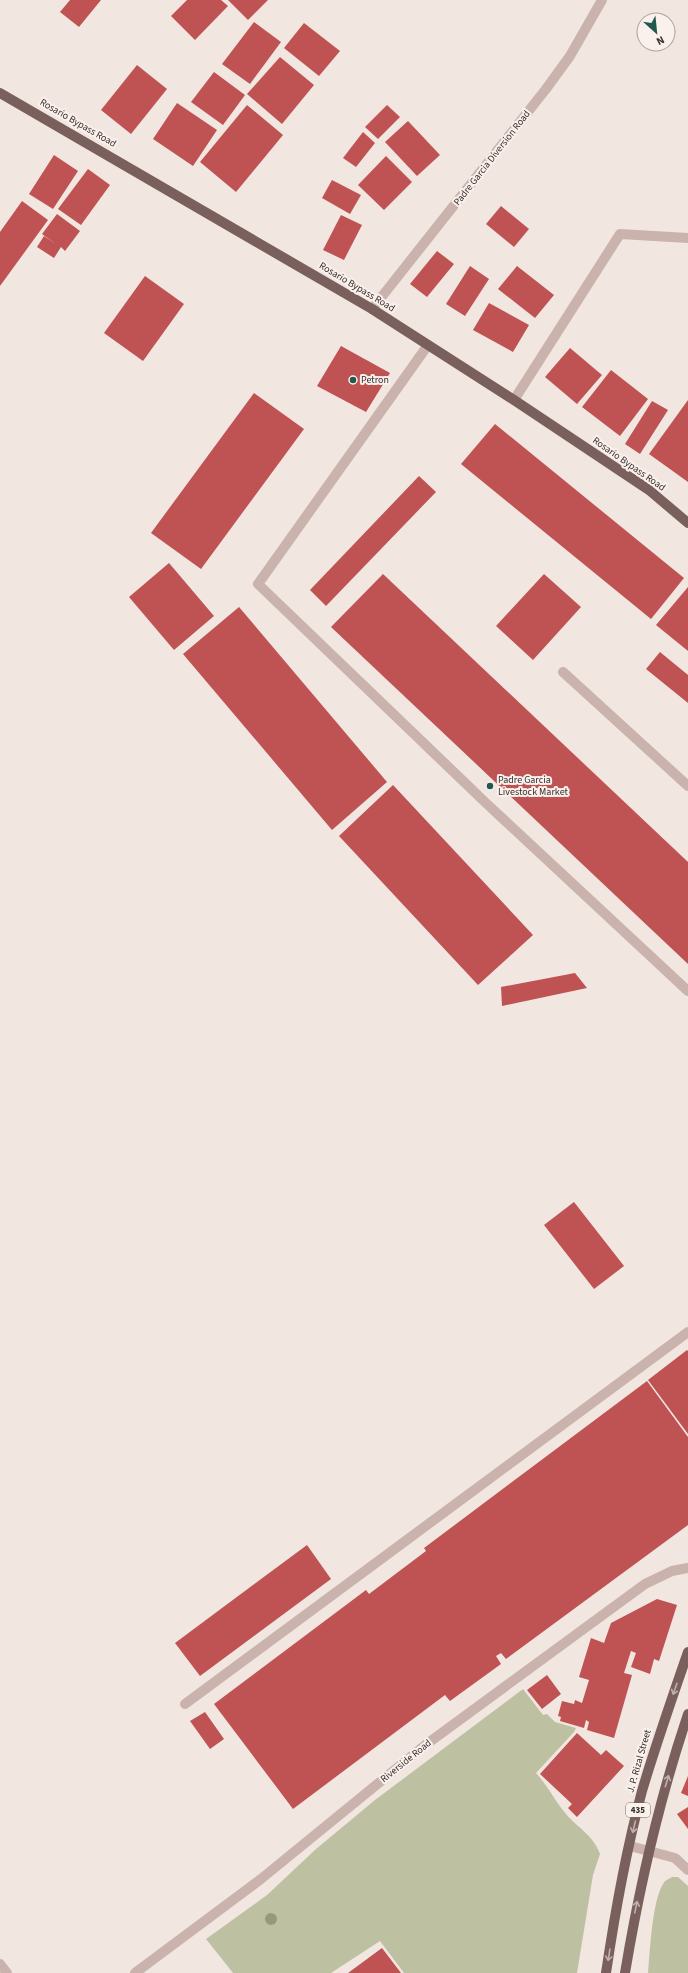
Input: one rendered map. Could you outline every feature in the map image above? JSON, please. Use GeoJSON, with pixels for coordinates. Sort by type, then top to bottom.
{"type":"FeatureCollection","features":[{"type":"Feature","properties":{"kind":"main road","name":"Rosario Bypass Road"},"geometry":{"type":"LineString","coordinates":[[0,93],[372,309],[514,400],[648,490],[688,523]]}},
{"type":"Feature","properties":{"kind":"main road","name":"J. P. Rizal Street"},"geometry":{"type":"LineString","coordinates":[[606,1973],[616,1911],[642,1793],[659,1734],[688,1652]]}},
{"type":"Feature","properties":{"kind":"main road","name":"435"},"geometry":{"type":"LineString","coordinates":[[625,1973],[648,1850],[661,1799],[688,1714]]}},
{"type":"Feature","properties":{"kind":"street","name":"Padre Garcia Diversion Road"},"geometry":{"type":"LineString","coordinates":[[372,309],[546,89],[570,56],[602,0]]}},
{"type":"Feature","properties":{"kind":"street"},"geometry":{"type":"LineString","coordinates":[[514,400],[620,234],[688,238]]}},
{"type":"Feature","properties":{"kind":"street"},"geometry":{"type":"LineString","coordinates":[[428,345],[258,584],[487,804],[688,991]]}},
{"type":"Feature","properties":{"kind":"street"},"geometry":{"type":"LineString","coordinates":[[563,672],[688,786]]}},
{"type":"Feature","properties":{"kind":"street"},"geometry":{"type":"LineString","coordinates":[[185,1704],[688,1332]]}},
{"type":"Feature","properties":{"kind":"street","name":"Riverside Road"},"geometry":{"type":"LineString","coordinates":[[135,1973],[261,1879],[424,1746],[645,1584],[672,1571],[688,1568]]}},
{"type":"Feature","properties":{"kind":"street"},"geometry":{"type":"LineString","coordinates":[[630,1846],[675,1858],[688,1870]]}},
{"type":"Feature","properties":{"kind":"street"},"geometry":{"type":"LineString","coordinates":[[0,1964],[8,1973]]}},
{"type":"Feature","properties":{"kind":"green space"},"geometry":{"type":"Polygon","coordinates":[[[523,1689],[543,1715],[547,1714],[555,1722],[576,1728],[536,1773],[570,1819],[594,1842],[600,1854],[593,1875],[577,1973],[404,1973],[380,1941],[331,1973],[233,1973],[206,1939],[267,1895],[316,1849],[375,1800],[523,1689]]]}},
{"type":"Feature","properties":{"kind":"green space"},"geometry":{"type":"Polygon","coordinates":[[[672,1877],[678,1877],[688,1886],[688,1973],[648,1973],[656,1902],[664,1883],[672,1877]]]}},
{"type":"Feature","properties":{"kind":"building"},"geometry":{"type":"Polygon","coordinates":[[[70,0],[101,0],[79,27],[60,12],[70,0]]]}},
{"type":"Feature","properties":{"kind":"building"},"geometry":{"type":"Polygon","coordinates":[[[187,0],[221,0],[228,6],[195,40],[171,16],[187,0]]]}},
{"type":"Feature","properties":{"kind":"building"},"geometry":{"type":"Polygon","coordinates":[[[228,0],[268,0],[248,20],[228,0]]]}},
{"type":"Feature","properties":{"kind":"building"},"geometry":{"type":"Polygon","coordinates":[[[254,22],[281,42],[250,84],[222,64],[254,22]]]}},
{"type":"Feature","properties":{"kind":"building"},"geometry":{"type":"Polygon","coordinates":[[[304,23],[340,51],[319,76],[284,48],[304,23]]]}},
{"type":"Feature","properties":{"kind":"building"},"geometry":{"type":"Polygon","coordinates":[[[280,57],[314,85],[282,124],[247,94],[280,57]]]}},
{"type":"Feature","properties":{"kind":"building"},"geometry":{"type":"Polygon","coordinates":[[[137,65],[167,89],[131,134],[101,110],[137,65]]]}},
{"type":"Feature","properties":{"kind":"building"},"geometry":{"type":"Polygon","coordinates":[[[214,72],[245,95],[223,125],[191,102],[214,72]]]}},
{"type":"Feature","properties":{"kind":"building"},"geometry":{"type":"Polygon","coordinates":[[[177,103],[217,130],[193,166],[153,139],[177,103]]]}},
{"type":"Feature","properties":{"kind":"building"},"geometry":{"type":"Polygon","coordinates":[[[247,105],[283,135],[236,192],[200,162],[247,105]]]}},
{"type":"Feature","properties":{"kind":"building"},"geometry":{"type":"Polygon","coordinates":[[[387,105],[400,117],[378,139],[365,127],[387,105]]]}},
{"type":"Feature","properties":{"kind":"building"},"geometry":{"type":"Polygon","coordinates":[[[408,121],[440,155],[417,176],[385,142],[408,121]]]}},
{"type":"Feature","properties":{"kind":"building"},"geometry":{"type":"Polygon","coordinates":[[[363,132],[375,143],[356,167],[343,158],[363,132]]]}},
{"type":"Feature","properties":{"kind":"building"},"geometry":{"type":"Polygon","coordinates":[[[54,155],[78,171],[53,209],[29,194],[54,155]]]}},
{"type":"Feature","properties":{"kind":"building"},"geometry":{"type":"Polygon","coordinates":[[[386,156],[412,182],[384,210],[358,185],[386,156]]]}},
{"type":"Feature","properties":{"kind":"building"},"geometry":{"type":"Polygon","coordinates":[[[88,169],[110,185],[81,225],[58,209],[88,169]]]}},
{"type":"Feature","properties":{"kind":"building"},"geometry":{"type":"Polygon","coordinates":[[[332,180],[361,195],[350,214],[322,198],[332,180]]]}},
{"type":"Feature","properties":{"kind":"building"},"geometry":{"type":"Polygon","coordinates":[[[22,201],[48,220],[0,286],[0,232],[22,201]]]}},
{"type":"Feature","properties":{"kind":"building"},"geometry":{"type":"Polygon","coordinates":[[[501,206],[529,229],[514,247],[486,224],[501,206]]]}},
{"type":"Feature","properties":{"kind":"building"},"geometry":{"type":"Polygon","coordinates":[[[57,214],[80,231],[65,251],[61,247],[54,258],[37,247],[44,236],[56,244],[42,234],[57,214]]]}},
{"type":"Feature","properties":{"kind":"building"},"geometry":{"type":"Polygon","coordinates":[[[341,215],[362,225],[344,260],[323,250],[341,215]]]}},
{"type":"Feature","properties":{"kind":"building"},"geometry":{"type":"Polygon","coordinates":[[[437,251],[454,264],[427,297],[410,284],[437,251]]]}},
{"type":"Feature","properties":{"kind":"building"},"geometry":{"type":"Polygon","coordinates":[[[470,266],[489,279],[465,316],[446,304],[470,266]]]}},
{"type":"Feature","properties":{"kind":"building"},"geometry":{"type":"Polygon","coordinates":[[[517,266],[554,295],[535,318],[498,289],[517,266]]]}},
{"type":"Feature","properties":{"kind":"building"},"geometry":{"type":"Polygon","coordinates":[[[145,276],[184,304],[143,361],[104,333],[145,276]]]}},
{"type":"Feature","properties":{"kind":"building"},"geometry":{"type":"Polygon","coordinates":[[[489,303],[529,325],[513,352],[473,330],[489,303]]]}},
{"type":"Feature","properties":{"kind":"building","name":"Petron"},"geometry":{"type":"Polygon","coordinates":[[[341,346],[390,373],[366,412],[317,386],[341,346]]]}},
{"type":"Feature","properties":{"kind":"building"},"geometry":{"type":"Polygon","coordinates":[[[570,348],[602,375],[577,404],[545,377],[570,348]]]}},
{"type":"Feature","properties":{"kind":"building"},"geometry":{"type":"Polygon","coordinates":[[[611,370],[648,399],[620,436],[582,407],[611,370]]]}},
{"type":"Feature","properties":{"kind":"building"},"geometry":{"type":"Polygon","coordinates":[[[254,393],[304,429],[201,569],[151,533],[254,393]]]}},
{"type":"Feature","properties":{"kind":"building"},"geometry":{"type":"Polygon","coordinates":[[[688,400],[688,482],[649,454],[688,400]]]}},
{"type":"Feature","properties":{"kind":"building"},"geometry":{"type":"Polygon","coordinates":[[[652,401],[668,410],[640,454],[625,444],[652,401]]]}},
{"type":"Feature","properties":{"kind":"building"},"geometry":{"type":"Polygon","coordinates":[[[495,424],[684,578],[651,619],[461,464],[495,424]]]}},
{"type":"Feature","properties":{"kind":"building"},"geometry":{"type":"Polygon","coordinates":[[[419,476],[436,492],[326,606],[310,590],[419,476]]]}},
{"type":"Feature","properties":{"kind":"building"},"geometry":{"type":"Polygon","coordinates":[[[169,563],[214,616],[174,650],[129,597],[169,563]]]}},
{"type":"Feature","properties":{"kind":"building"},"geometry":{"type":"Polygon","coordinates":[[[383,574],[688,862],[688,964],[331,627],[383,574]]]}},
{"type":"Feature","properties":{"kind":"building"},"geometry":{"type":"Polygon","coordinates":[[[544,574],[581,607],[533,660],[496,626],[544,574]]]}},
{"type":"Feature","properties":{"kind":"building"},"geometry":{"type":"Polygon","coordinates":[[[688,587],[688,651],[656,625],[688,587]]]}},
{"type":"Feature","properties":{"kind":"building"},"geometry":{"type":"Polygon","coordinates":[[[239,607],[387,782],[332,830],[183,654],[239,607]]]}},
{"type":"Feature","properties":{"kind":"building"},"geometry":{"type":"Polygon","coordinates":[[[660,652],[688,675],[688,703],[646,669],[660,652]]]}},
{"type":"Feature","properties":{"kind":"building"},"geometry":{"type":"Polygon","coordinates":[[[393,785],[533,935],[478,985],[339,836],[393,785]]]}},
{"type":"Feature","properties":{"kind":"building"},"geometry":{"type":"Polygon","coordinates":[[[575,973],[587,988],[502,1006],[501,987],[575,973]]]}},
{"type":"Feature","properties":{"kind":"building"},"geometry":{"type":"Polygon","coordinates":[[[574,1202],[624,1266],[594,1289],[544,1225],[574,1202]]]}},
{"type":"Feature","properties":{"kind":"building"},"geometry":{"type":"Polygon","coordinates":[[[687,1350],[688,1351],[688,1434],[648,1380],[687,1350]]]}},
{"type":"Feature","properties":{"kind":"building"},"geometry":{"type":"Polygon","coordinates":[[[647,1381],[688,1437],[688,1525],[506,1659],[501,1653],[496,1656],[501,1664],[450,1701],[445,1695],[293,1809],[214,1704],[366,1590],[369,1594],[426,1551],[424,1548],[647,1381]]]}},
{"type":"Feature","properties":{"kind":"building"},"geometry":{"type":"Polygon","coordinates":[[[307,1545],[331,1579],[200,1676],[175,1643],[307,1545]]]}},
{"type":"Feature","properties":{"kind":"building"},"geometry":{"type":"Polygon","coordinates":[[[657,1599],[677,1605],[659,1661],[654,1659],[650,1674],[631,1667],[636,1653],[631,1651],[624,1673],[632,1675],[614,1738],[587,1730],[589,1722],[586,1720],[584,1728],[560,1721],[561,1717],[558,1716],[562,1701],[574,1704],[575,1700],[582,1703],[589,1680],[579,1677],[591,1638],[604,1643],[611,1623],[657,1599]]]}},
{"type":"Feature","properties":{"kind":"building"},"geometry":{"type":"Polygon","coordinates":[[[547,1675],[561,1694],[542,1709],[527,1690],[547,1675]]]}},
{"type":"Feature","properties":{"kind":"building"},"geometry":{"type":"Polygon","coordinates":[[[205,1712],[224,1739],[210,1749],[190,1721],[205,1712]]]}},
{"type":"Feature","properties":{"kind":"building"},"geometry":{"type":"Polygon","coordinates":[[[577,1733],[601,1755],[606,1750],[624,1766],[577,1817],[568,1808],[572,1804],[540,1774],[577,1733]]]}},
{"type":"Feature","properties":{"kind":"building"},"geometry":{"type":"Polygon","coordinates":[[[688,1776],[688,1796],[681,1793],[688,1776]]]}},
{"type":"Feature","properties":{"kind":"building"},"geometry":{"type":"Polygon","coordinates":[[[688,1807],[688,1829],[677,1814],[688,1807]]]}},
{"type":"Feature","properties":{"kind":"building"},"geometry":{"type":"Polygon","coordinates":[[[382,1948],[401,1973],[348,1973],[382,1948]]]}},
{"type":"Feature","properties":{"kind":"place","name":"Petron"},"geometry":{"type":"Point","coordinates":[353,380]}},
{"type":"Feature","properties":{"kind":"place","name":"Padre Garcia Livestock Market"},"geometry":{"type":"Point","coordinates":[490,786]}}]}
